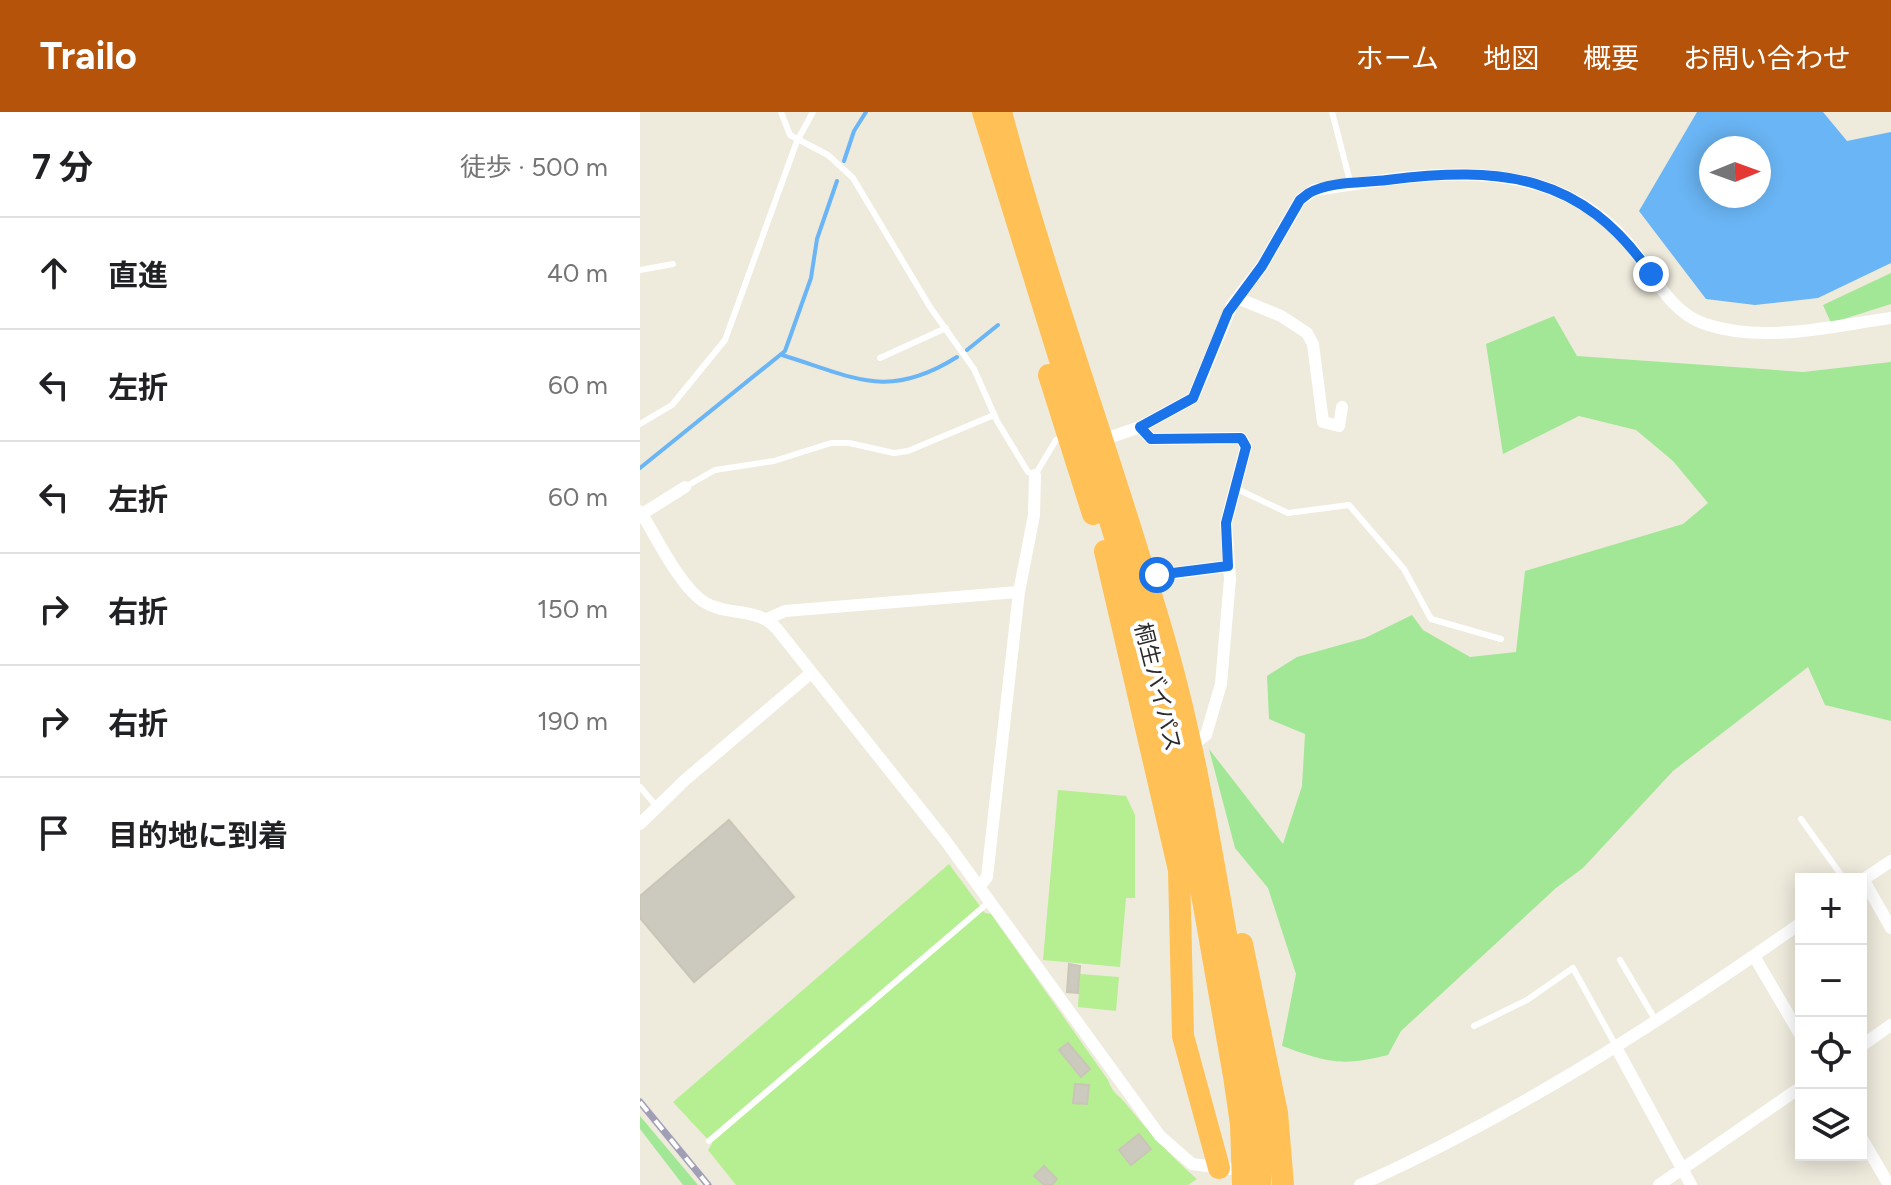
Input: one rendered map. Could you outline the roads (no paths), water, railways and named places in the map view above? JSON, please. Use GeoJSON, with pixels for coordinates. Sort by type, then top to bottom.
{"type":"FeatureCollection","features":[{"type":"Feature","properties":{"kind":"highway","name":"桐生バイパス"},"geometry":{"type":"LineString","coordinates":[[983,112],[1148,643],[1175,749],[1241,1124],[1231,1174]]}},
{"type":"Feature","properties":{"kind":"highway","name":"桐生バイパス"},"geometry":{"type":"LineString","coordinates":[[1001,112],[1146,577],[1191,746],[1273,1185]]}},
{"type":"Feature","properties":{"kind":"highway"},"geometry":{"type":"LineString","coordinates":[[1028,260],[1033,311],[1066,435],[1118,598],[1177,858],[1182,890],[1183,1036],[1231,1174]]}},
{"type":"Feature","properties":{"kind":"street"},"geometry":{"type":"LineString","coordinates":[[1102,440],[1140,427],[1193,398],[1228,312],[1262,266],[1300,200],[1314,190],[1466,172],[1510,176],[1550,189],[1585,207],[1619,233],[1673,303],[1703,324],[1803,333],[1891,318]]}},
{"type":"Feature","properties":{"kind":"street"},"geometry":{"type":"LineString","coordinates":[[1237,298],[1302,327],[1313,344],[1318,411],[1323,422],[1339,426],[1342,407]]}},
{"type":"Feature","properties":{"kind":"street"},"geometry":{"type":"LineString","coordinates":[[1140,427],[1151,439],[1241,438],[1246,447],[1226,523],[1226,656],[1221,684],[1206,735],[1191,746]]}},
{"type":"Feature","properties":{"kind":"street"},"geometry":{"type":"LineString","coordinates":[[980,886],[987,877],[1019,592],[1034,515],[1035,475]]}},
{"type":"Feature","properties":{"kind":"street"},"geometry":{"type":"LineString","coordinates":[[685,487],[641,512],[696,596],[717,607],[767,619],[980,886],[1153,1128],[1192,1164],[1231,1174]]}},
{"type":"Feature","properties":{"kind":"street"},"geometry":{"type":"LineString","coordinates":[[1146,577],[1228,566]]}},
{"type":"Feature","properties":{"kind":"street"},"geometry":{"type":"LineString","coordinates":[[767,619],[785,611],[1019,592]]}},
{"type":"Feature","properties":{"kind":"street"},"geometry":{"type":"LineString","coordinates":[[640,824],[685,780],[811,673]]}},
{"type":"Feature","properties":{"kind":"street"},"geometry":{"type":"LineString","coordinates":[[1867,877],[1891,861]]}},
{"type":"Feature","properties":{"kind":"street"},"geometry":{"type":"LineString","coordinates":[[1867,888],[1891,928]]}},
{"type":"Feature","properties":{"kind":"street"},"geometry":{"type":"LineString","coordinates":[[1360,1185],[1461,1138],[1617,1049],[1795,927]]}},
{"type":"Feature","properties":{"kind":"street"},"geometry":{"type":"LineString","coordinates":[[1754,956],[1795,1026]]}},
{"type":"Feature","properties":{"kind":"street"},"geometry":{"type":"LineString","coordinates":[[1867,1042],[1891,1025]]}},
{"type":"Feature","properties":{"kind":"street"},"geometry":{"type":"LineString","coordinates":[[1617,1049],[1691,1185]]}},
{"type":"Feature","properties":{"kind":"street"},"geometry":{"type":"LineString","coordinates":[[1659,1185],[1798,1089]]}},
{"type":"Feature","properties":{"kind":"street"},"geometry":{"type":"LineString","coordinates":[[1867,1147],[1889,1185]]}},
{"type":"Feature","properties":{"kind":"lane"},"geometry":{"type":"LineString","coordinates":[[781,112],[790,135],[828,155],[853,178],[982,383],[994,415],[1028,472],[1035,475],[1056,440],[1066,435]]}},
{"type":"Feature","properties":{"kind":"lane"},"geometry":{"type":"LineString","coordinates":[[640,424],[672,405],[725,340],[797,141],[813,112]]}},
{"type":"Feature","properties":{"kind":"lane"},"geometry":{"type":"LineString","coordinates":[[1332,112],[1351,185]]}},
{"type":"Feature","properties":{"kind":"lane"},"geometry":{"type":"LineString","coordinates":[[640,270],[673,264]]}},
{"type":"Feature","properties":{"kind":"lane"},"geometry":{"type":"LineString","coordinates":[[880,358],[946,328]]}},
{"type":"Feature","properties":{"kind":"lane"},"geometry":{"type":"LineString","coordinates":[[685,487],[715,470],[774,461],[831,443],[849,443],[894,453],[908,451],[994,415]]}},
{"type":"Feature","properties":{"kind":"lane"},"geometry":{"type":"LineString","coordinates":[[1235,488],[1288,513],[1349,505],[1354,507],[1404,569],[1431,619],[1501,639]]}},
{"type":"Feature","properties":{"kind":"lane"},"geometry":{"type":"LineString","coordinates":[[640,787],[658,808]]}},
{"type":"Feature","properties":{"kind":"lane"},"geometry":{"type":"LineString","coordinates":[[1801,819],[1840,873]]}},
{"type":"Feature","properties":{"kind":"lane"},"geometry":{"type":"LineString","coordinates":[[709,1141],[990,901]]}},
{"type":"Feature","properties":{"kind":"lane"},"geometry":{"type":"LineString","coordinates":[[1620,960],[1656,1021]]}},
{"type":"Feature","properties":{"kind":"lane"},"geometry":{"type":"LineString","coordinates":[[1474,1026],[1527,1000],[1573,968],[1617,1049]]}},
{"type":"Feature","properties":{"kind":"water"},"geometry":{"type":"Polygon","coordinates":[[[1697,112],[1823,112],[1847,141],[1891,132],[1891,263],[1818,298],[1755,305],[1706,299],[1639,211],[1697,112]]]}},
{"type":"Feature","properties":{"kind":"waterway"},"geometry":{"type":"LineString","coordinates":[[844,161],[854,131],[866,112]]}},
{"type":"Feature","properties":{"kind":"waterway"},"geometry":{"type":"LineString","coordinates":[[640,468],[785,351],[811,278],[817,239],[837,181]]}},
{"type":"Feature","properties":{"kind":"waterway"},"geometry":{"type":"LineString","coordinates":[[967,350],[998,325]]}},
{"type":"Feature","properties":{"kind":"waterway"},"geometry":{"type":"LineString","coordinates":[[782,355],[851,377],[890,382],[932,370],[957,357]]}},
{"type":"Feature","properties":{"kind":"railway"},"geometry":{"type":"LineString","coordinates":[[640,1102],[708,1185]]}}]}
